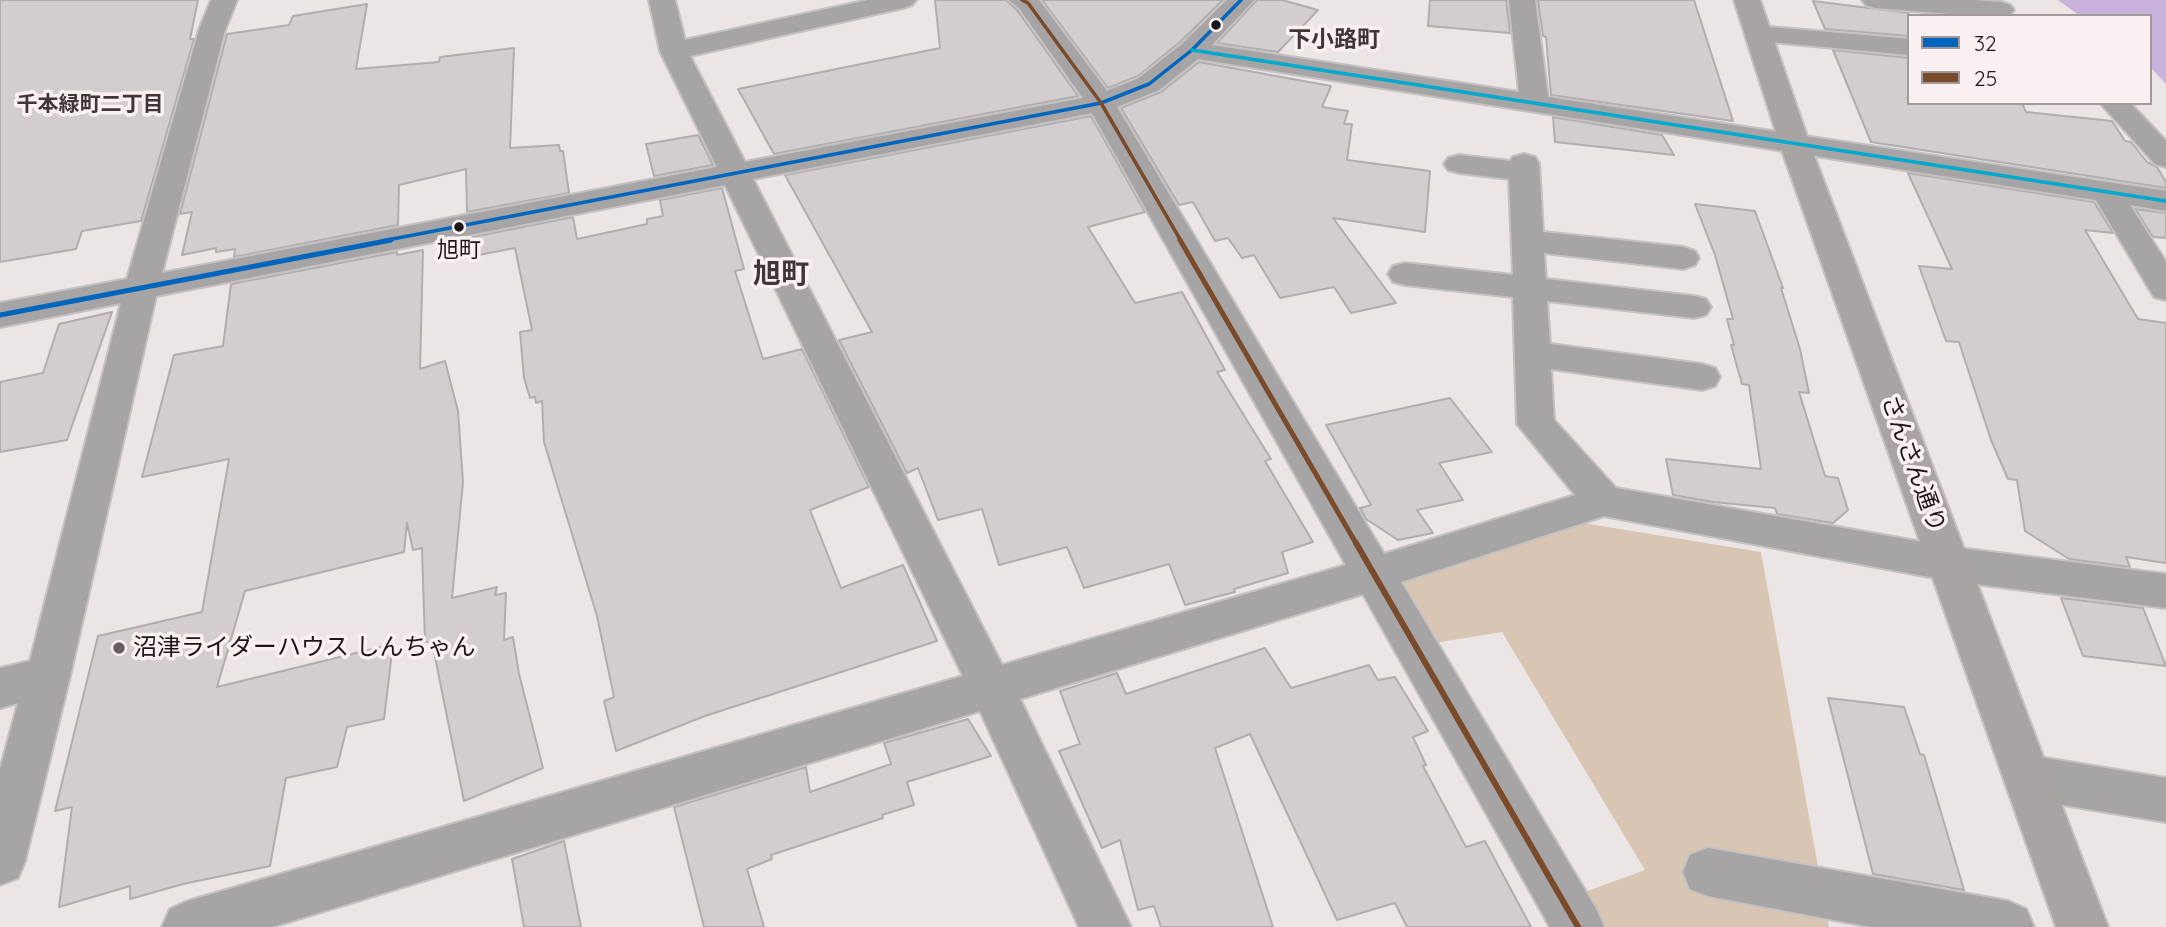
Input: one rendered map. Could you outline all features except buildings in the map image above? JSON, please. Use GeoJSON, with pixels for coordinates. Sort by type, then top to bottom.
{"type":"FeatureCollection","features":[{"type":"Feature","properties":{"kind":"main road","name":"さんさん通り"},"geometry":{"type":"LineString","coordinates":[[1747,0],[1795,145],[2082,927]]}},
{"type":"Feature","properties":{"kind":"street"},"geometry":{"type":"LineString","coordinates":[[0,861],[48,676],[141,289],[212,30],[224,0]]}},
{"type":"Feature","properties":{"kind":"street"},"geometry":{"type":"LineString","coordinates":[[662,0],[674,51],[990,687],[1105,927]]}},
{"type":"Feature","properties":{"kind":"street"},"geometry":{"type":"LineString","coordinates":[[772,29],[785,0]]}},
{"type":"Feature","properties":{"kind":"street"},"geometry":{"type":"LineString","coordinates":[[674,51],[903,0]]}},
{"type":"Feature","properties":{"kind":"street"},"geometry":{"type":"LineString","coordinates":[[1021,0],[1028,3],[1101,103],[1578,927]]}},
{"type":"Feature","properties":{"kind":"street"},"geometry":{"type":"LineString","coordinates":[[0,315],[1101,103],[1149,84],[1192,50],[1241,0]]}},
{"type":"Feature","properties":{"kind":"street"},"geometry":{"type":"LineString","coordinates":[[1522,0],[1535,104]]}},
{"type":"Feature","properties":{"kind":"street"},"geometry":{"type":"LineString","coordinates":[[1875,0],[2001,9]]}},
{"type":"Feature","properties":{"kind":"street"},"geometry":{"type":"LineString","coordinates":[[1759,34],[1907,47]]}},
{"type":"Feature","properties":{"kind":"street"},"geometry":{"type":"LineString","coordinates":[[1192,50],[2166,201]]}},
{"type":"Feature","properties":{"kind":"street"},"geometry":{"type":"LineString","coordinates":[[2116,105],[2166,158]]}},
{"type":"Feature","properties":{"kind":"street"},"geometry":{"type":"LineString","coordinates":[[1459,164],[1525,167],[1536,424],[1604,501]]}},
{"type":"Feature","properties":{"kind":"street"},"geometry":{"type":"LineString","coordinates":[[2106,191],[2166,289]]}},
{"type":"Feature","properties":{"kind":"street"},"geometry":{"type":"LineString","coordinates":[[1528,241],[1683,258]]}},
{"type":"Feature","properties":{"kind":"street"},"geometry":{"type":"LineString","coordinates":[[1405,274],[1694,307]]}},
{"type":"Feature","properties":{"kind":"street"},"geometry":{"type":"LineString","coordinates":[[1533,354],[1702,377]]}},
{"type":"Feature","properties":{"kind":"street"},"geometry":{"type":"LineString","coordinates":[[188,927],[1373,574],[1604,501],[1951,565],[2166,591]]}},
{"type":"Feature","properties":{"kind":"street"},"geometry":{"type":"LineString","coordinates":[[0,688],[48,676]]}},
{"type":"Feature","properties":{"kind":"street"},"geometry":{"type":"LineString","coordinates":[[2027,777],[2166,800]]}},
{"type":"Feature","properties":{"kind":"street"},"geometry":{"type":"LineString","coordinates":[[1709,872],[2008,927]]}},
{"type":"Feature","properties":{"kind":"shaded area"},"geometry":{"type":"Polygon","coordinates":[[[2058,0],[2166,0],[2166,84],[2152,69],[2152,14],[2077,14],[2058,0]]]}},
{"type":"Feature","properties":{"kind":"shaded area"},"geometry":{"type":"Polygon","coordinates":[[[1583,523],[1761,552],[1829,927],[1591,927],[1574,896],[1645,870],[1502,632],[1428,644],[1383,578],[1583,523]]]}},
{"type":"Feature","properties":{"kind":"transit line","name":"25"},"geometry":{"type":"LineString","coordinates":[[1022,0],[1028,3],[1101,103],[1578,927]]}},
{"type":"Feature","properties":{"kind":"transit line","name":"32"},"geometry":{"type":"LineString","coordinates":[[0,315],[1101,103],[1149,84],[1192,50],[1241,0]]}},
{"type":"Feature","properties":{"kind":"transit line"},"geometry":{"type":"LineString","coordinates":[[1192,50],[2166,201]]}},
{"type":"Feature","properties":{"kind":"place","name":"旭町"},"geometry":{"type":"Point","coordinates":[459,227]}},
{"type":"Feature","properties":{"kind":"place","name":"沼津ライダーハウス しんちゃん"},"geometry":{"type":"Point","coordinates":[119,648]}},
{"type":"Feature","properties":{"kind":"district","name":"下小路町"},"geometry":{"type":"Point","coordinates":[1334,40]}},
{"type":"Feature","properties":{"kind":"district","name":"千本緑町二丁目"},"geometry":{"type":"Point","coordinates":[90,105]}},
{"type":"Feature","properties":{"kind":"district","name":"旭町"},"geometry":{"type":"Point","coordinates":[781,275]}}]}
